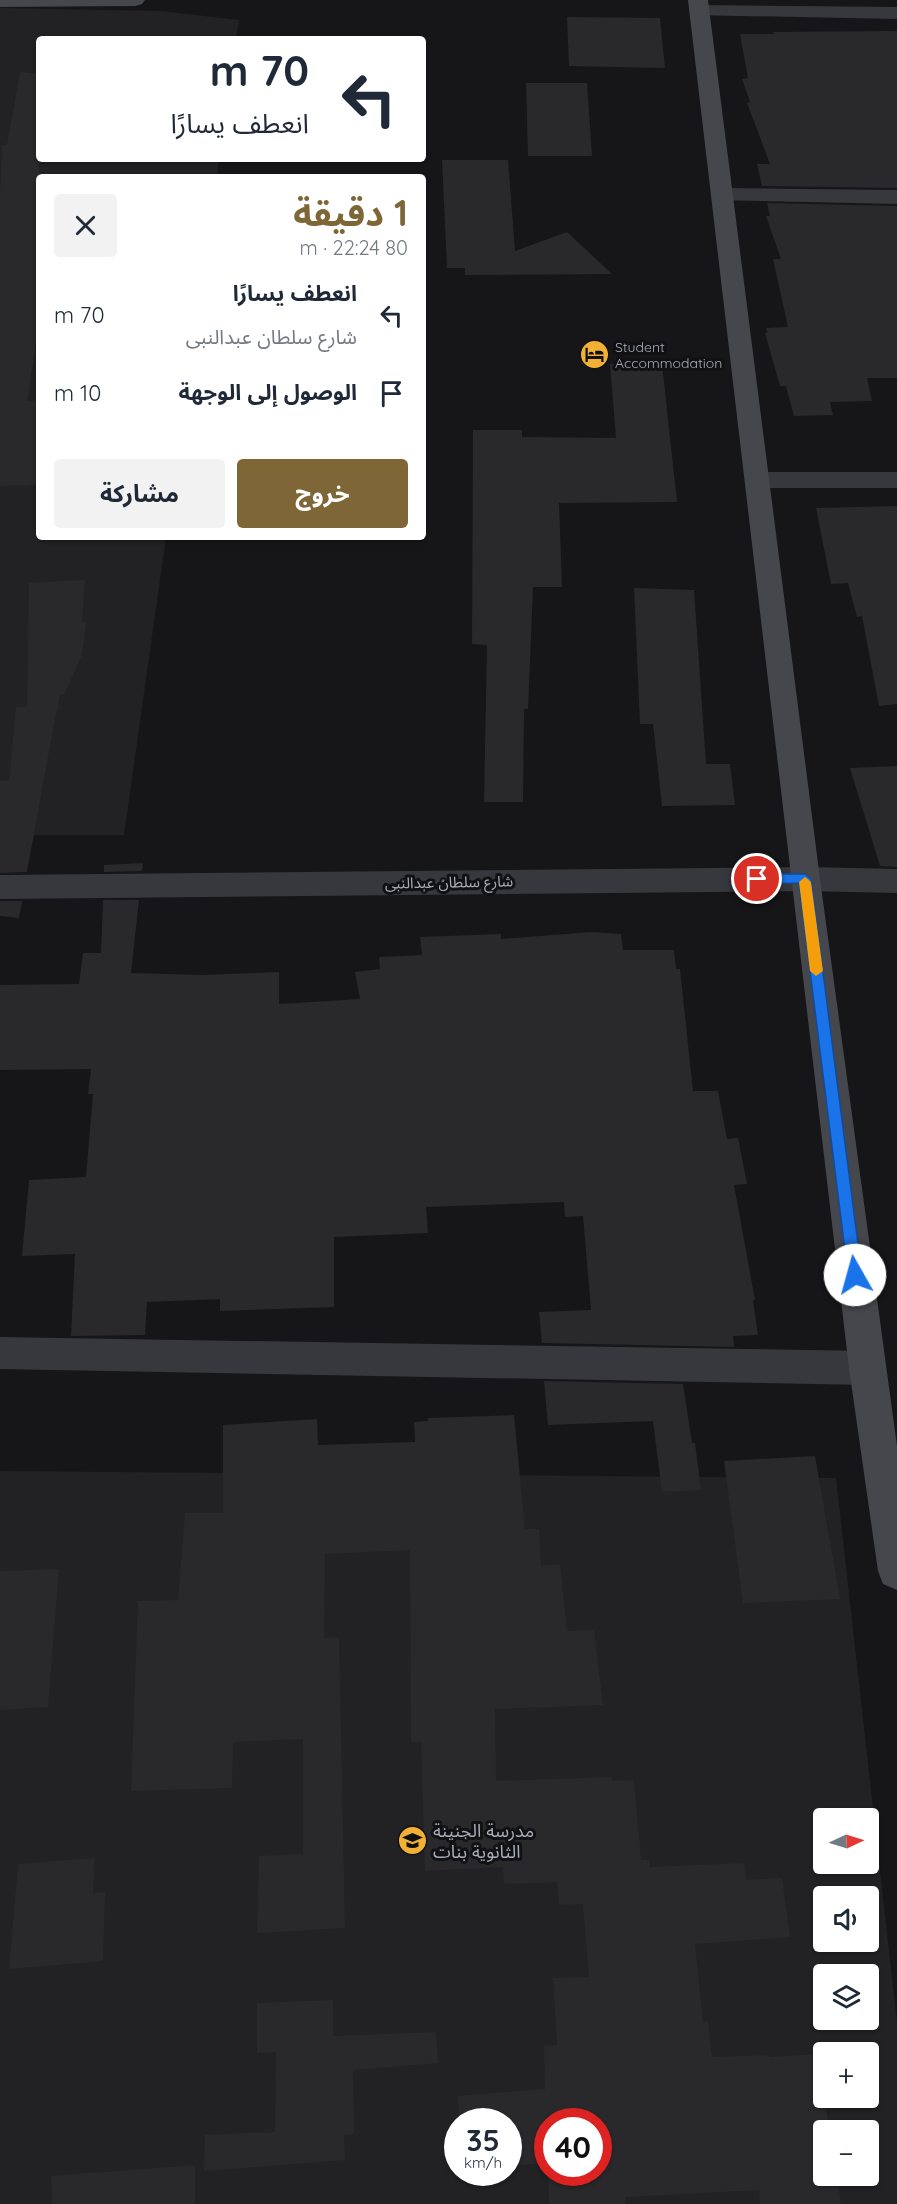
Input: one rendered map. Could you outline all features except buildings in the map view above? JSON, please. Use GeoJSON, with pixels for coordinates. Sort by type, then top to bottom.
{"type":"FeatureCollection","features":[{"type":"Feature","properties":{"kind":"street"},"geometry":{"type":"LineString","coordinates":[[0,1],[135,0]]}},
{"type":"Feature","properties":{"kind":"street"},"geometry":{"type":"LineString","coordinates":[[897,13],[698,6],[867,1368],[897,1571]]}},
{"type":"Feature","properties":{"kind":"street"},"geometry":{"type":"LineString","coordinates":[[723,195],[897,197]]}},
{"type":"Feature","properties":{"kind":"street"},"geometry":{"type":"LineString","coordinates":[[758,480],[897,480]]}},
{"type":"Feature","properties":{"kind":"street","name":"شارع سلطان عبدالنبى"},"geometry":{"type":"LineString","coordinates":[[0,887],[805,879],[897,881]]}},
{"type":"Feature","properties":{"kind":"street"},"geometry":{"type":"LineString","coordinates":[[0,1353],[867,1368]]}},
{"type":"Feature","properties":{"kind":"shaded area"},"geometry":{"type":"Polygon","coordinates":[[[0,8],[161,11],[239,20],[236,36],[36,36],[36,162],[219,162],[217,174],[36,174],[36,540],[166,540],[124,835],[0,835],[0,8]]]}},
{"type":"Feature","properties":{"kind":"shaded area","name":"مدرسة الجنينة الثانوية بنات"},"geometry":{"type":"Polygon","coordinates":[[[0,1471],[836,1478],[873,1808],[813,1808],[813,1874],[879,1874],[879,1861],[897,2022],[897,2204],[0,2204],[0,1471]]]}},
{"type":"Feature","properties":{"kind":"slow traffic"},"geometry":{"type":"LineString","coordinates":[[805,882],[816,971]]}},
{"type":"Feature","properties":{"kind":"place","name":"Student Accommodation"},"geometry":{"type":"Point","coordinates":[594,355]}},
{"type":"Feature","properties":{"kind":"place","name":"مدرسة الجنينة الثانوية بنات"},"geometry":{"type":"Point","coordinates":[412,1840]}},
{"type":"Feature","properties":{"kind":"route"},"geometry":{"type":"LineString","coordinates":[[757,879],[805,879],[855,1275]]}}]}
